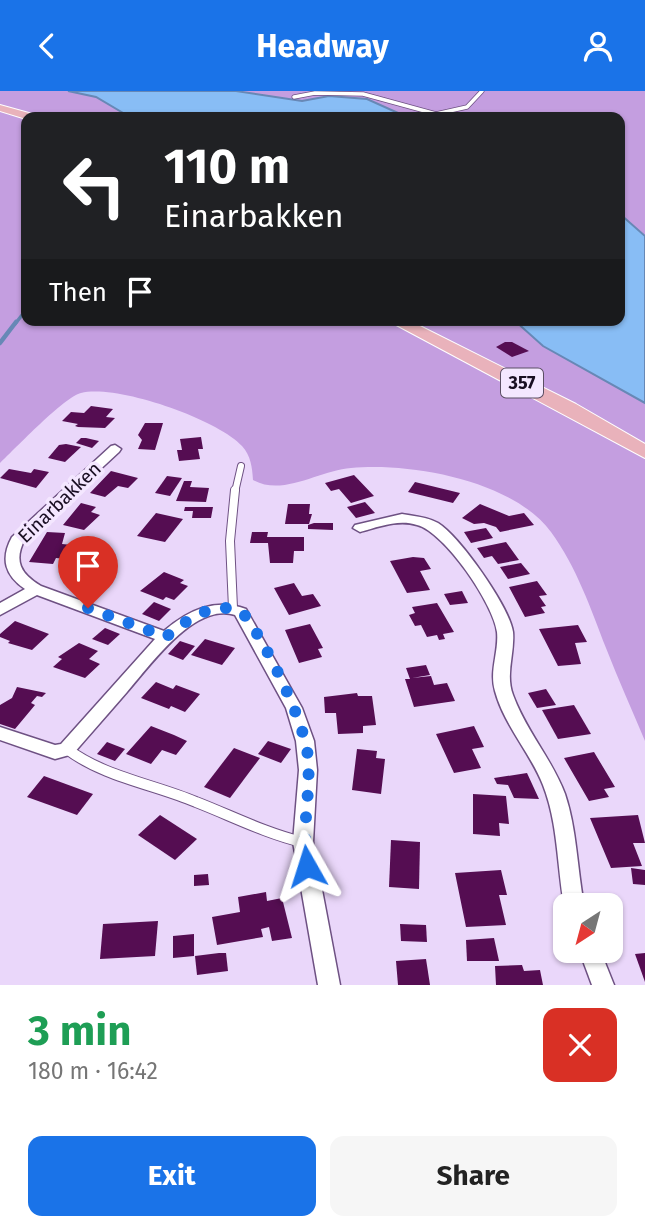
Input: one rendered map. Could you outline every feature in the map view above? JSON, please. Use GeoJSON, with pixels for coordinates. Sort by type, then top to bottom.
{"type":"FeatureCollection","features":[{"type":"Feature","properties":{"kind":"main road"},"geometry":{"type":"LineString","coordinates":[[0,108],[21,114]]}},
{"type":"Feature","properties":{"kind":"main road","name":"357"},"geometry":{"type":"LineString","coordinates":[[409,326],[557,402],[645,453]]}},
{"type":"Feature","properties":{"kind":"street","name":"Einarbakken"},"geometry":{"type":"LineString","coordinates":[[115,449],[40,516],[15,543],[11,551],[12,571],[36,589],[166,637]]}},
{"type":"Feature","properties":{"kind":"street"},"geometry":{"type":"LineString","coordinates":[[360,528],[386,520],[406,519],[428,524],[447,535],[503,623],[505,634],[502,690],[548,774],[557,797],[572,893]]}},
{"type":"Feature","properties":{"kind":"street"},"geometry":{"type":"LineString","coordinates":[[0,610],[36,589]]}},
{"type":"Feature","properties":{"kind":"street"},"geometry":{"type":"LineString","coordinates":[[0,733],[55,752],[67,749],[166,637],[201,613],[220,608],[233,608],[242,612],[301,726],[308,756],[303,842],[330,985]]}},
{"type":"Feature","properties":{"kind":"street"},"geometry":{"type":"LineString","coordinates":[[595,963],[603,985]]}},
{"type":"Feature","properties":{"kind":"lane"},"geometry":{"type":"LineString","coordinates":[[445,112],[467,107],[482,91]]}},
{"type":"Feature","properties":{"kind":"lane"},"geometry":{"type":"LineString","coordinates":[[294,97],[315,93],[363,94],[429,112]]}},
{"type":"Feature","properties":{"kind":"lane"},"geometry":{"type":"LineString","coordinates":[[233,608],[236,591],[231,564],[232,530],[240,466]]}},
{"type":"Feature","properties":{"kind":"lane"},"geometry":{"type":"LineString","coordinates":[[67,749],[79,760],[195,801],[274,835],[303,842]]}},
{"type":"Feature","properties":{"kind":"shaded area"},"geometry":{"type":"Polygon","coordinates":[[[0,91],[68,91],[96,97],[122,112],[21,112],[21,326],[521,326],[543,346],[645,403],[645,741],[582,588],[560,545],[534,514],[487,488],[431,472],[375,467],[339,470],[277,486],[265,484],[253,480],[249,458],[242,446],[211,425],[166,406],[118,394],[97,392],[81,393],[63,404],[0,463],[0,91]]]}},
{"type":"Feature","properties":{"kind":"shaded area"},"geometry":{"type":"Polygon","coordinates":[[[236,91],[645,91],[645,236],[625,218],[625,112],[396,112],[367,99],[329,96],[302,101],[236,91]]]}},
{"type":"Feature","properties":{"kind":"water"},"geometry":{"type":"Polygon","coordinates":[[[68,91],[236,91],[302,101],[329,96],[367,99],[396,112],[122,112],[96,97],[68,91]]]}},
{"type":"Feature","properties":{"kind":"water"},"geometry":{"type":"Polygon","coordinates":[[[625,218],[645,236],[645,403],[543,346],[521,326],[625,326],[625,218]]]}},
{"type":"Feature","properties":{"kind":"building"},"geometry":{"type":"Polygon","coordinates":[[[512,342],[529,351],[512,357],[496,347],[512,342]]]}},
{"type":"Feature","properties":{"kind":"building"},"geometry":{"type":"Polygon","coordinates":[[[91,406],[113,409],[106,417],[115,418],[105,428],[78,427],[75,426],[78,424],[62,421],[71,412],[84,413],[91,406]]]}},
{"type":"Feature","properties":{"kind":"building"},"geometry":{"type":"Polygon","coordinates":[[[145,423],[163,423],[155,450],[138,449],[142,440],[138,435],[145,423]]]}},
{"type":"Feature","properties":{"kind":"building"},"geometry":{"type":"Polygon","coordinates":[[[201,437],[203,449],[198,449],[200,459],[179,461],[177,450],[182,450],[180,439],[201,437]]]}},
{"type":"Feature","properties":{"kind":"building"},"geometry":{"type":"Polygon","coordinates":[[[81,438],[99,441],[92,448],[76,443],[81,438]]]}},
{"type":"Feature","properties":{"kind":"building"},"geometry":{"type":"Polygon","coordinates":[[[59,445],[81,447],[65,462],[48,458],[59,445]]]}},
{"type":"Feature","properties":{"kind":"building"},"geometry":{"type":"Polygon","coordinates":[[[9,469],[31,473],[34,469],[49,472],[36,488],[0,478],[9,469]]]}},
{"type":"Feature","properties":{"kind":"building"},"geometry":{"type":"Polygon","coordinates":[[[111,471],[138,478],[128,488],[118,486],[105,497],[90,493],[111,471]]]}},
{"type":"Feature","properties":{"kind":"building"},"geometry":{"type":"Polygon","coordinates":[[[354,475],[374,496],[351,503],[339,489],[331,491],[325,483],[354,475]]]}},
{"type":"Feature","properties":{"kind":"building"},"geometry":{"type":"Polygon","coordinates":[[[167,476],[182,478],[170,496],[155,493],[167,476]]]}},
{"type":"Feature","properties":{"kind":"building"},"geometry":{"type":"Polygon","coordinates":[[[184,481],[192,481],[190,487],[209,488],[206,502],[176,501],[184,481]]]}},
{"type":"Feature","properties":{"kind":"building"},"geometry":{"type":"Polygon","coordinates":[[[415,482],[460,493],[453,503],[408,492],[415,482]]]}},
{"type":"Feature","properties":{"kind":"building"},"geometry":{"type":"Polygon","coordinates":[[[365,502],[375,513],[356,518],[347,507],[365,502]]]}},
{"type":"Feature","properties":{"kind":"building"},"geometry":{"type":"Polygon","coordinates":[[[81,503],[96,507],[91,512],[100,515],[84,530],[63,525],[81,503]]]}},
{"type":"Feature","properties":{"kind":"building"},"geometry":{"type":"Polygon","coordinates":[[[288,504],[310,504],[309,514],[312,514],[309,524],[285,524],[288,504]]]}},
{"type":"Feature","properties":{"kind":"building"},"geometry":{"type":"Polygon","coordinates":[[[480,504],[509,516],[524,513],[534,525],[500,532],[496,527],[484,523],[474,524],[462,518],[480,504]]]}},
{"type":"Feature","properties":{"kind":"building"},"geometry":{"type":"Polygon","coordinates":[[[185,507],[213,507],[211,518],[192,518],[193,511],[184,511],[185,507]]]}},
{"type":"Feature","properties":{"kind":"building"},"geometry":{"type":"Polygon","coordinates":[[[156,513],[183,519],[165,542],[137,536],[156,513]]]}},
{"type":"Feature","properties":{"kind":"building"},"geometry":{"type":"Polygon","coordinates":[[[333,523],[333,530],[308,529],[308,525],[333,523]]]}},
{"type":"Feature","properties":{"kind":"building"},"geometry":{"type":"Polygon","coordinates":[[[486,528],[493,538],[471,543],[464,532],[486,528]]]}},
{"type":"Feature","properties":{"kind":"building"},"geometry":{"type":"Polygon","coordinates":[[[47,532],[65,533],[62,544],[72,545],[66,559],[56,558],[53,564],[29,562],[47,532]]]}},
{"type":"Feature","properties":{"kind":"building"},"geometry":{"type":"Polygon","coordinates":[[[252,532],[268,532],[267,537],[304,537],[304,551],[294,551],[293,563],[270,563],[268,543],[250,543],[252,532]]]}},
{"type":"Feature","properties":{"kind":"building"},"geometry":{"type":"Polygon","coordinates":[[[506,542],[519,560],[498,564],[492,556],[484,558],[477,548],[506,542]]]}},
{"type":"Feature","properties":{"kind":"building"},"geometry":{"type":"Polygon","coordinates":[[[424,558],[431,569],[420,571],[430,590],[407,593],[390,561],[424,558]]]}},
{"type":"Feature","properties":{"kind":"building"},"geometry":{"type":"Polygon","coordinates":[[[521,563],[530,574],[508,579],[500,567],[521,563]]]}},
{"type":"Feature","properties":{"kind":"building"},"geometry":{"type":"Polygon","coordinates":[[[164,572],[184,580],[180,583],[188,586],[174,600],[166,597],[163,600],[140,591],[164,572]]]}},
{"type":"Feature","properties":{"kind":"building"},"geometry":{"type":"Polygon","coordinates":[[[537,581],[547,595],[539,596],[546,606],[541,607],[545,613],[525,617],[509,587],[537,581]]]}},
{"type":"Feature","properties":{"kind":"building"},"geometry":{"type":"Polygon","coordinates":[[[294,583],[302,596],[313,594],[321,606],[289,615],[274,588],[294,583]]]}},
{"type":"Feature","properties":{"kind":"building"},"geometry":{"type":"Polygon","coordinates":[[[462,591],[468,603],[450,605],[444,594],[462,591]]]}},
{"type":"Feature","properties":{"kind":"building"},"geometry":{"type":"Polygon","coordinates":[[[154,602],[171,609],[159,621],[142,614],[154,602]]]}},
{"type":"Feature","properties":{"kind":"building"},"geometry":{"type":"Polygon","coordinates":[[[437,603],[454,632],[443,634],[445,639],[439,640],[437,635],[427,637],[421,625],[415,626],[409,615],[415,613],[412,607],[437,603]]]}},
{"type":"Feature","properties":{"kind":"building"},"geometry":{"type":"Polygon","coordinates":[[[15,621],[49,634],[32,650],[8,643],[10,641],[0,637],[0,634],[15,621]]]}},
{"type":"Feature","properties":{"kind":"building"},"geometry":{"type":"Polygon","coordinates":[[[310,624],[323,648],[318,649],[322,657],[299,663],[285,630],[310,624]]]}},
{"type":"Feature","properties":{"kind":"building"},"geometry":{"type":"Polygon","coordinates":[[[578,625],[587,642],[575,643],[581,664],[558,666],[539,629],[578,625]]]}},
{"type":"Feature","properties":{"kind":"building"},"geometry":{"type":"Polygon","coordinates":[[[105,628],[120,634],[108,645],[92,639],[105,628]]]}},
{"type":"Feature","properties":{"kind":"building"},"geometry":{"type":"Polygon","coordinates":[[[205,639],[235,648],[222,665],[191,655],[205,639]]]}},
{"type":"Feature","properties":{"kind":"building"},"geometry":{"type":"Polygon","coordinates":[[[180,641],[195,646],[183,660],[168,654],[180,641]]]}},
{"type":"Feature","properties":{"kind":"building"},"geometry":{"type":"Polygon","coordinates":[[[79,643],[98,651],[89,659],[100,664],[85,678],[53,667],[62,659],[58,657],[79,643]]]}},
{"type":"Feature","properties":{"kind":"building"},"geometry":{"type":"Polygon","coordinates":[[[426,665],[430,675],[412,678],[431,676],[434,685],[447,683],[455,701],[414,707],[405,679],[410,679],[406,668],[426,665]]]}},
{"type":"Feature","properties":{"kind":"building"},"geometry":{"type":"Polygon","coordinates":[[[156,682],[173,689],[176,685],[200,694],[185,712],[171,706],[169,709],[141,698],[156,682]]]}},
{"type":"Feature","properties":{"kind":"building"},"geometry":{"type":"Polygon","coordinates":[[[17,687],[46,693],[42,697],[37,696],[31,703],[35,705],[15,729],[0,724],[0,705],[12,698],[17,687]]]}},
{"type":"Feature","properties":{"kind":"building"},"geometry":{"type":"Polygon","coordinates":[[[546,689],[556,705],[537,708],[528,693],[546,689]]]}},
{"type":"Feature","properties":{"kind":"building"},"geometry":{"type":"Polygon","coordinates":[[[357,693],[358,696],[372,696],[376,725],[363,726],[363,733],[338,734],[336,713],[325,713],[324,697],[357,693]]]}},
{"type":"Feature","properties":{"kind":"building"},"geometry":{"type":"Polygon","coordinates":[[[574,705],[591,734],[558,739],[542,710],[574,705]]]}},
{"type":"Feature","properties":{"kind":"building"},"geometry":{"type":"Polygon","coordinates":[[[151,726],[187,741],[176,755],[162,750],[151,764],[126,754],[151,726]]]}},
{"type":"Feature","properties":{"kind":"building"},"geometry":{"type":"Polygon","coordinates":[[[474,726],[484,747],[472,749],[481,768],[454,773],[436,734],[474,726]]]}},
{"type":"Feature","properties":{"kind":"building"},"geometry":{"type":"Polygon","coordinates":[[[268,741],[291,749],[281,763],[258,754],[268,741]]]}},
{"type":"Feature","properties":{"kind":"building"},"geometry":{"type":"Polygon","coordinates":[[[107,742],[125,749],[115,761],[97,754],[107,742]]]}},
{"type":"Feature","properties":{"kind":"building"},"geometry":{"type":"Polygon","coordinates":[[[234,748],[260,758],[230,798],[204,787],[234,748]]]}},
{"type":"Feature","properties":{"kind":"building"},"geometry":{"type":"Polygon","coordinates":[[[357,749],[377,751],[376,758],[385,759],[381,794],[352,790],[357,749]]]}},
{"type":"Feature","properties":{"kind":"building"},"geometry":{"type":"Polygon","coordinates":[[[594,752],[615,787],[604,789],[609,797],[589,801],[564,758],[594,752]]]}},
{"type":"Feature","properties":{"kind":"building"},"geometry":{"type":"Polygon","coordinates":[[[527,773],[539,799],[514,798],[508,785],[497,784],[494,778],[527,773]]]}},
{"type":"Feature","properties":{"kind":"building"},"geometry":{"type":"Polygon","coordinates":[[[44,776],[93,794],[77,815],[27,797],[44,776]]]}},
{"type":"Feature","properties":{"kind":"building"},"geometry":{"type":"Polygon","coordinates":[[[473,794],[506,796],[509,824],[499,823],[500,836],[473,834],[473,794]]]}},
{"type":"Feature","properties":{"kind":"building"},"geometry":{"type":"Polygon","coordinates":[[[160,815],[197,839],[175,860],[138,835],[160,815]]]}},
{"type":"Feature","properties":{"kind":"building"},"geometry":{"type":"Polygon","coordinates":[[[638,815],[645,843],[633,843],[642,866],[611,868],[590,818],[638,815]]]}},
{"type":"Feature","properties":{"kind":"building"},"geometry":{"type":"Polygon","coordinates":[[[391,840],[420,842],[419,889],[389,887],[391,840]]]}},
{"type":"Feature","properties":{"kind":"building"},"geometry":{"type":"Polygon","coordinates":[[[631,868],[645,870],[645,885],[633,884],[631,868]]]}},
{"type":"Feature","properties":{"kind":"building"},"geometry":{"type":"Polygon","coordinates":[[[501,870],[507,895],[499,895],[506,925],[466,927],[455,873],[501,870]]]}},
{"type":"Feature","properties":{"kind":"building"},"geometry":{"type":"Polygon","coordinates":[[[208,874],[209,885],[194,886],[194,875],[208,874]]]}},
{"type":"Feature","properties":{"kind":"building"},"geometry":{"type":"Polygon","coordinates":[[[266,892],[267,901],[282,898],[292,938],[272,941],[269,927],[261,929],[263,937],[217,945],[212,917],[240,912],[238,897],[266,892]]]}},
{"type":"Feature","properties":{"kind":"building"},"geometry":{"type":"Polygon","coordinates":[[[158,921],[155,956],[100,959],[103,924],[158,921]]]}},
{"type":"Feature","properties":{"kind":"building"},"geometry":{"type":"Polygon","coordinates":[[[400,924],[426,925],[427,942],[401,941],[400,924]]]}},
{"type":"Feature","properties":{"kind":"building"},"geometry":{"type":"Polygon","coordinates":[[[194,934],[194,956],[173,958],[173,936],[194,934]]]}},
{"type":"Feature","properties":{"kind":"building"},"geometry":{"type":"Polygon","coordinates":[[[494,938],[499,961],[467,961],[466,940],[494,938]]]}},
{"type":"Feature","properties":{"kind":"building"},"geometry":{"type":"Polygon","coordinates":[[[226,953],[228,971],[197,975],[195,956],[226,953]]]}},
{"type":"Feature","properties":{"kind":"building"},"geometry":{"type":"Polygon","coordinates":[[[645,953],[645,982],[635,954],[645,953]]]}},
{"type":"Feature","properties":{"kind":"building"},"geometry":{"type":"Polygon","coordinates":[[[426,959],[430,985],[398,985],[396,961],[426,959]]]}},
{"type":"Feature","properties":{"kind":"building"},"geometry":{"type":"Polygon","coordinates":[[[522,965],[524,971],[540,970],[543,985],[496,985],[495,966],[522,965]]]}},
{"type":"Feature","properties":{"kind":"waterway"},"geometry":{"type":"LineString","coordinates":[[15,324],[21,316]]}},
{"type":"Feature","properties":{"kind":"waterway"},"geometry":{"type":"LineString","coordinates":[[0,343],[16,322]]}},
{"type":"Feature","properties":{"kind":"route"},"geometry":{"type":"LineString","coordinates":[[88,608],[166,637],[181,624],[211,610],[233,608],[246,616],[294,708],[305,741],[308,770],[303,842],[307,866]]}}]}
